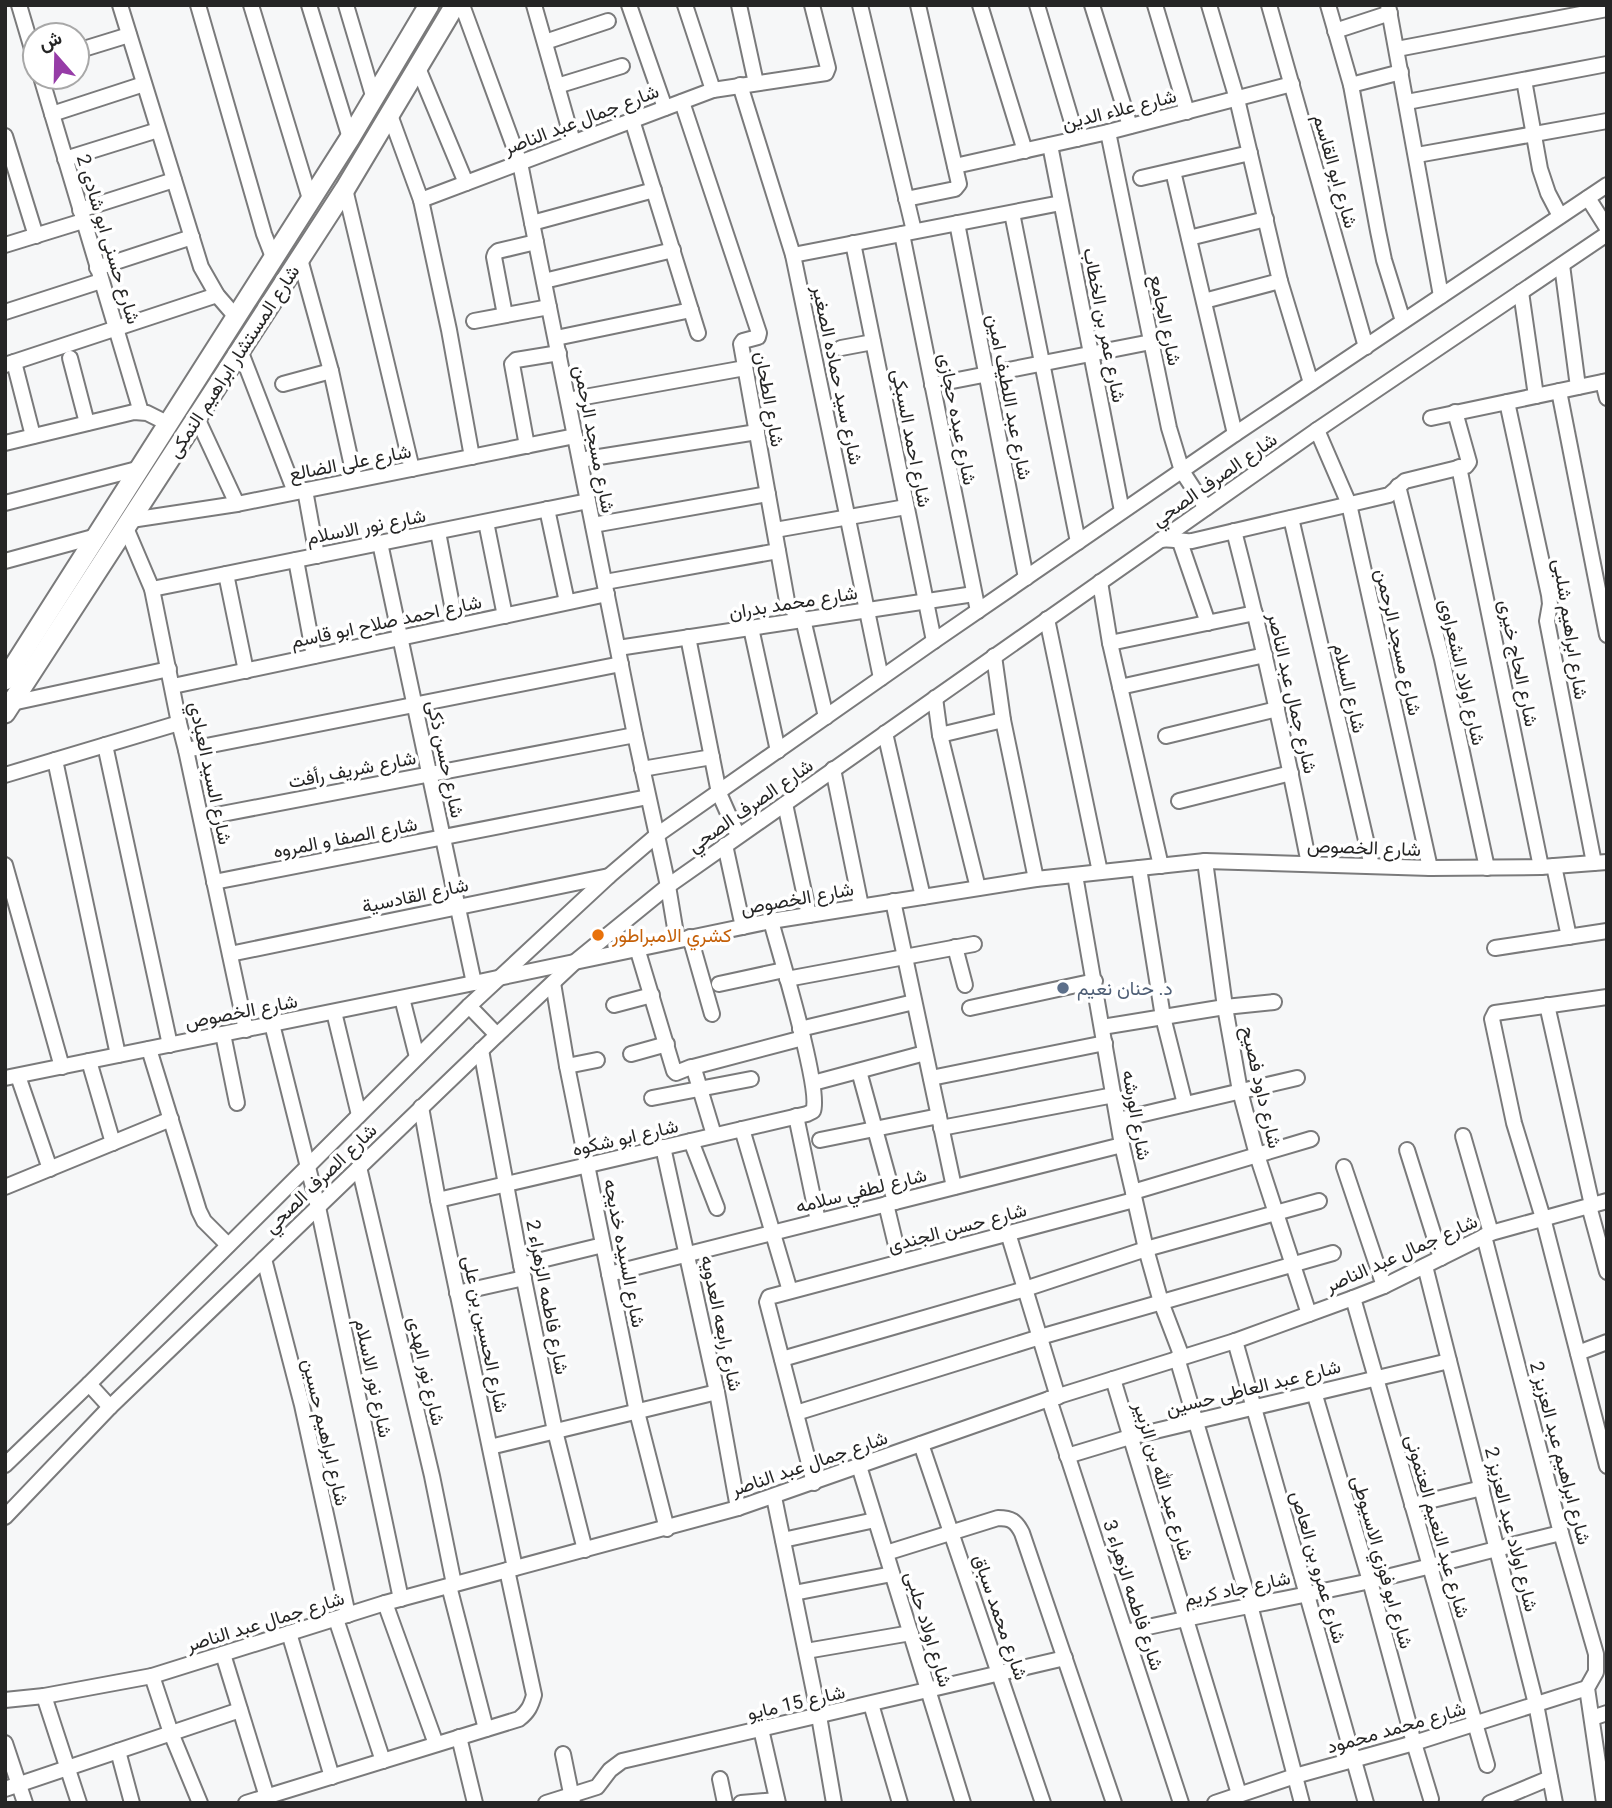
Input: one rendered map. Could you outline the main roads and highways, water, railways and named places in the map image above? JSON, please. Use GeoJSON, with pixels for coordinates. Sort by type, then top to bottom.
{"type":"FeatureCollection","features":[{"type":"Feature","properties":{"kind":"main road","name":"شارع المستشار ابراهيم النمكى"},"geometry":{"type":"LineString","coordinates":[[5,680],[350,138],[429,5]]}},
{"type":"Feature","properties":{"kind":"main road","name":"شارع المستشار ابراهيم النمكى"},"geometry":{"type":"LineString","coordinates":[[9,708],[345,189],[455,5]]}},
{"type":"Feature","properties":{"kind":"place","name":"كشري الامبراطور"},"geometry":{"type":"Point","coordinates":[598,935]}},
{"type":"Feature","properties":{"kind":"place","name":"د. حنان نعيم"},"geometry":{"type":"Point","coordinates":[1063,988]}}]}
